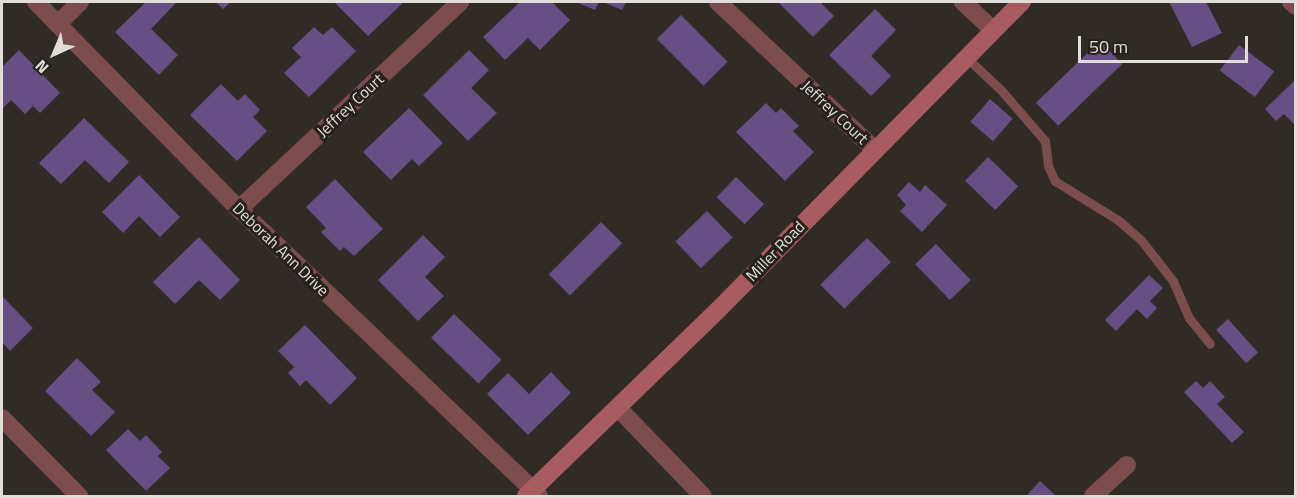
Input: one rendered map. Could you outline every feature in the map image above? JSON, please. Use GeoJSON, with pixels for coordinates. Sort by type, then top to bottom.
{"type":"FeatureCollection","features":[{"type":"Feature","properties":{"kind":"street","name":"Deborah Ann Drive"},"geometry":{"type":"LineString","coordinates":[[36,2],[239,209],[532,494]]}},
{"type":"Feature","properties":{"kind":"street"},"geometry":{"type":"LineString","coordinates":[[58,23],[80,2]]}},
{"type":"Feature","properties":{"kind":"street","name":"Jeffrey Court"},"geometry":{"type":"LineString","coordinates":[[239,209],[460,2]]}},
{"type":"Feature","properties":{"kind":"street","name":"Jeffrey Court"},"geometry":{"type":"LineString","coordinates":[[718,2],[874,149]]}},
{"type":"Feature","properties":{"kind":"street"},"geometry":{"type":"LineString","coordinates":[[963,2],[993,30]]}},
{"type":"Feature","properties":{"kind":"street","name":"Miller Road"},"geometry":{"type":"LineString","coordinates":[[532,494],[718,310],[874,149],[1022,2]]}},
{"type":"Feature","properties":{"kind":"street"},"geometry":{"type":"LineString","coordinates":[[1291,2],[1296,6]]}},
{"type":"Feature","properties":{"kind":"street"},"geometry":{"type":"LineString","coordinates":[[618,408],[703,496]]}},
{"type":"Feature","properties":{"kind":"street"},"geometry":{"type":"LineString","coordinates":[[2,418],[79,496]]}},
{"type":"Feature","properties":{"kind":"street"},"geometry":{"type":"LineString","coordinates":[[1093,496],[1127,465]]}},
{"type":"Feature","properties":{"kind":"lane"},"geometry":{"type":"LineString","coordinates":[[967,58],[1001,90],[1045,141],[1048,166],[1056,181],[1118,220],[1141,240],[1173,281],[1189,318],[1210,344]]}},
{"type":"Feature","properties":{"kind":"building"},"geometry":{"type":"Polygon","coordinates":[[[146,2],[176,3],[151,29],[178,55],[159,75],[115,32],[146,2]]]}},
{"type":"Feature","properties":{"kind":"building"},"geometry":{"type":"Polygon","coordinates":[[[216,2],[231,2],[223,9],[216,2]]]}},
{"type":"Feature","properties":{"kind":"building"},"geometry":{"type":"Polygon","coordinates":[[[334,2],[404,2],[368,36],[334,2]]]}},
{"type":"Feature","properties":{"kind":"building"},"geometry":{"type":"Polygon","coordinates":[[[520,2],[552,2],[570,20],[540,50],[528,38],[505,60],[483,37],[520,2]]]}},
{"type":"Feature","properties":{"kind":"building"},"geometry":{"type":"Polygon","coordinates":[[[576,2],[599,2],[595,10],[576,2]]]}},
{"type":"Feature","properties":{"kind":"building"},"geometry":{"type":"Polygon","coordinates":[[[603,2],[626,2],[622,10],[603,2]]]}},
{"type":"Feature","properties":{"kind":"building"},"geometry":{"type":"Polygon","coordinates":[[[778,2],[820,2],[834,16],[813,37],[778,2]]]}},
{"type":"Feature","properties":{"kind":"building"},"geometry":{"type":"Polygon","coordinates":[[[1169,2],[1206,2],[1222,33],[1192,47],[1169,2]]]}},
{"type":"Feature","properties":{"kind":"building"},"geometry":{"type":"Polygon","coordinates":[[[875,9],[896,30],[871,56],[891,76],[871,96],[829,55],[875,9]]]}},
{"type":"Feature","properties":{"kind":"building"},"geometry":{"type":"Polygon","coordinates":[[[681,15],[728,62],[704,86],[657,39],[681,15]]]}},
{"type":"Feature","properties":{"kind":"building"},"geometry":{"type":"Polygon","coordinates":[[[314,27],[323,35],[332,27],[356,51],[309,97],[284,73],[301,57],[292,48],[314,27]]]}},
{"type":"Feature","properties":{"kind":"building"},"geometry":{"type":"Polygon","coordinates":[[[1100,41],[1122,64],[1058,126],[1036,103],[1100,41]]]}},
{"type":"Feature","properties":{"kind":"building"},"geometry":{"type":"Polygon","coordinates":[[[1239,45],[1274,71],[1255,97],[1220,71],[1239,45]]]}},
{"type":"Feature","properties":{"kind":"building"},"geometry":{"type":"Polygon","coordinates":[[[19,50],[60,93],[40,113],[33,106],[25,114],[11,100],[2,109],[2,67],[19,50]]]}},
{"type":"Feature","properties":{"kind":"building"},"geometry":{"type":"Polygon","coordinates":[[[469,50],[489,70],[471,88],[497,113],[468,141],[423,95],[469,50]]]}},
{"type":"Feature","properties":{"kind":"building"},"geometry":{"type":"Polygon","coordinates":[[[1296,79],[1296,126],[1284,114],[1276,121],[1265,109],[1296,79]]]}},
{"type":"Feature","properties":{"kind":"building"},"geometry":{"type":"Polygon","coordinates":[[[221,84],[238,101],[245,94],[260,110],[253,117],[267,131],[237,161],[190,115],[221,84]]]}},
{"type":"Feature","properties":{"kind":"building"},"geometry":{"type":"Polygon","coordinates":[[[990,99],[1013,119],[993,141],[970,122],[990,99]]]}},
{"type":"Feature","properties":{"kind":"building"},"geometry":{"type":"Polygon","coordinates":[[[766,103],[776,113],[781,108],[799,126],[793,131],[814,152],[785,181],[736,132],[766,103]]]}},
{"type":"Feature","properties":{"kind":"building"},"geometry":{"type":"Polygon","coordinates":[[[409,108],[443,143],[419,166],[412,159],[391,180],[363,152],[409,108]]]}},
{"type":"Feature","properties":{"kind":"building"},"geometry":{"type":"Polygon","coordinates":[[[84,118],[129,162],[109,183],[85,160],[61,184],[39,163],[84,118]]]}},
{"type":"Feature","properties":{"kind":"building"},"geometry":{"type":"Polygon","coordinates":[[[988,157],[1018,186],[995,210],[965,181],[988,157]]]}},
{"type":"Feature","properties":{"kind":"building"},"geometry":{"type":"Polygon","coordinates":[[[139,175],[180,217],[160,237],[139,216],[123,233],[102,212],[139,175]]]}},
{"type":"Feature","properties":{"kind":"building"},"geometry":{"type":"Polygon","coordinates":[[[736,177],[764,204],[745,224],[717,197],[736,177]]]}},
{"type":"Feature","properties":{"kind":"building"},"geometry":{"type":"Polygon","coordinates":[[[335,179],[383,229],[354,256],[344,247],[340,251],[321,232],[326,228],[306,207],[335,179]]]}},
{"type":"Feature","properties":{"kind":"building"},"geometry":{"type":"Polygon","coordinates":[[[909,182],[920,192],[925,185],[947,205],[922,232],[900,211],[906,205],[897,195],[909,182]]]}},
{"type":"Feature","properties":{"kind":"building"},"geometry":{"type":"Polygon","coordinates":[[[707,211],[733,238],[701,268],[675,242],[707,211]]]}},
{"type":"Feature","properties":{"kind":"building"},"geometry":{"type":"Polygon","coordinates":[[[601,222],[622,243],[570,296],[549,274],[601,222]]]}},
{"type":"Feature","properties":{"kind":"building"},"geometry":{"type":"Polygon","coordinates":[[[423,235],[445,257],[425,277],[444,296],[418,321],[378,280],[423,235]]]}},
{"type":"Feature","properties":{"kind":"building"},"geometry":{"type":"Polygon","coordinates":[[[199,237],[240,280],[220,300],[199,280],[175,304],[153,282],[199,237]]]}},
{"type":"Feature","properties":{"kind":"building"},"geometry":{"type":"Polygon","coordinates":[[[867,238],[891,262],[844,309],[820,285],[867,238]]]}},
{"type":"Feature","properties":{"kind":"building"},"geometry":{"type":"Polygon","coordinates":[[[936,244],[971,280],[950,300],[915,264],[936,244]]]}},
{"type":"Feature","properties":{"kind":"building"},"geometry":{"type":"Polygon","coordinates":[[[1149,275],[1163,288],[1150,301],[1157,308],[1147,319],[1137,309],[1116,331],[1105,320],[1149,275]]]}},
{"type":"Feature","properties":{"kind":"building"},"geometry":{"type":"Polygon","coordinates":[[[2,296],[33,328],[10,351],[2,342],[2,296]]]}},
{"type":"Feature","properties":{"kind":"building"},"geometry":{"type":"Polygon","coordinates":[[[454,314],[501,360],[479,384],[431,338],[454,314]]]}},
{"type":"Feature","properties":{"kind":"building"},"geometry":{"type":"Polygon","coordinates":[[[1228,319],[1258,352],[1246,363],[1216,330],[1228,319]]]}},
{"type":"Feature","properties":{"kind":"building"},"geometry":{"type":"Polygon","coordinates":[[[305,325],[357,378],[330,405],[306,380],[300,386],[288,373],[294,367],[278,351],[305,325]]]}},
{"type":"Feature","properties":{"kind":"building"},"geometry":{"type":"Polygon","coordinates":[[[77,358],[101,382],[92,390],[115,412],[91,436],[45,391],[77,358]]]}},
{"type":"Feature","properties":{"kind":"building"},"geometry":{"type":"Polygon","coordinates":[[[551,372],[571,393],[528,435],[487,394],[508,373],[529,394],[551,372]]]}},
{"type":"Feature","properties":{"kind":"building"},"geometry":{"type":"Polygon","coordinates":[[[1196,381],[1203,388],[1210,381],[1225,397],[1217,404],[1244,432],[1232,443],[1184,392],[1196,381]]]}},
{"type":"Feature","properties":{"kind":"building"},"geometry":{"type":"Polygon","coordinates":[[[128,429],[140,441],[146,435],[162,452],[158,456],[170,468],[146,491],[106,450],[128,429]]]}},
{"type":"Feature","properties":{"kind":"building"},"geometry":{"type":"Polygon","coordinates":[[[1040,481],[1056,496],[1028,494],[1040,481]]]}}]}
